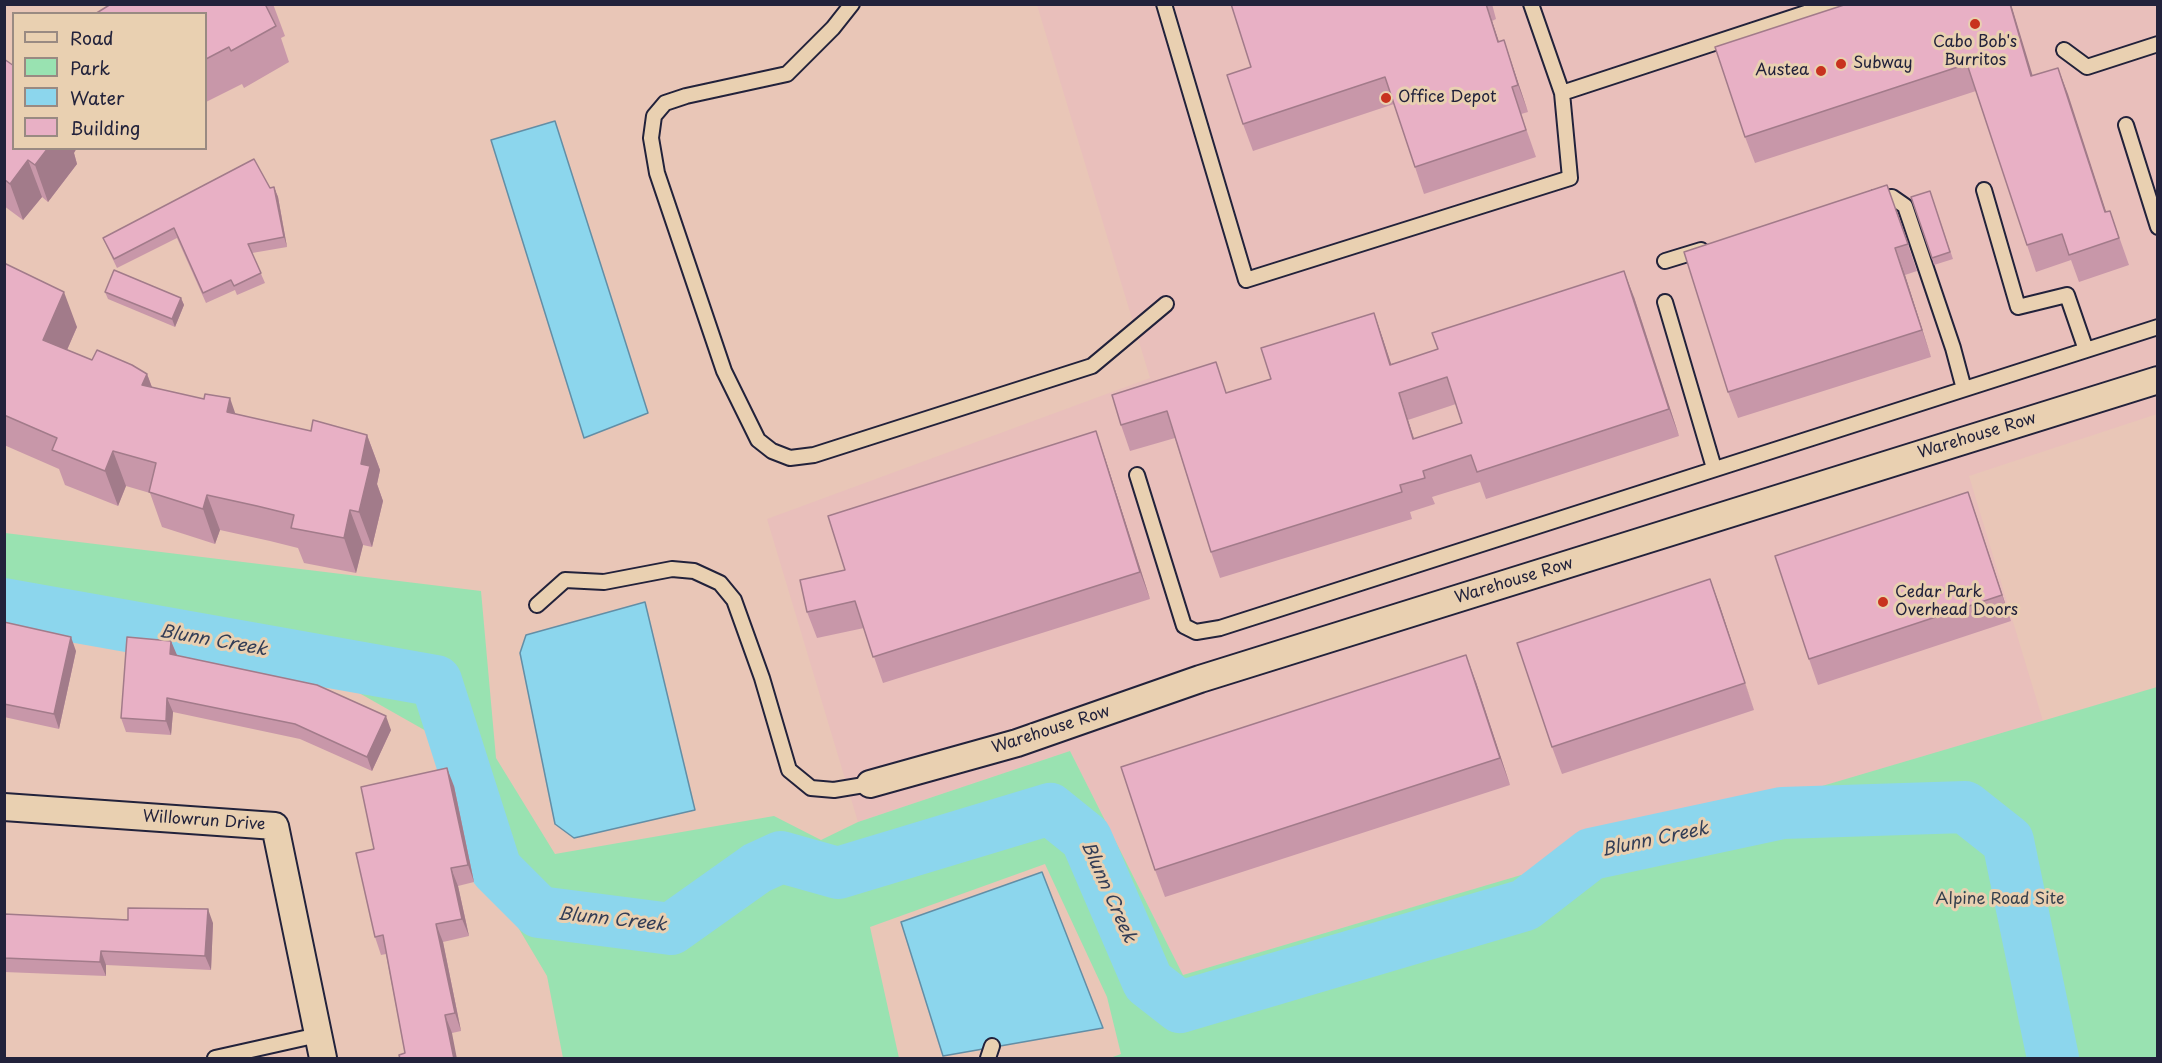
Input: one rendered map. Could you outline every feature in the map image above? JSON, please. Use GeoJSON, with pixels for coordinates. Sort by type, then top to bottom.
{"type":"FeatureCollection","features":[{"type":"Feature","properties":{"kind":"street","name":"Warehouse Row"},"geometry":{"type":"LineString","coordinates":[[870,784],[1017,743],[1200,679],[2157,380]]}},
{"type":"Feature","properties":{"kind":"street","name":"Willowrun Drive"},"geometry":{"type":"LineString","coordinates":[[4,807],[275,826],[321,1047]]}},
{"type":"Feature","properties":{"kind":"lane"},"geometry":{"type":"LineString","coordinates":[[852,4],[833,28],[787,74],[686,96],[664,103],[654,116],[651,138],[657,173],[724,371],[758,440],[772,451],[790,458],[814,455],[1092,366],[1166,304]]}},
{"type":"Feature","properties":{"kind":"lane"},"geometry":{"type":"LineString","coordinates":[[1164,4],[1246,280],[1570,178],[1562,93],[1531,4]]}},
{"type":"Feature","properties":{"kind":"lane"},"geometry":{"type":"LineString","coordinates":[[1562,93],[1833,4]]}},
{"type":"Feature","properties":{"kind":"lane"},"geometry":{"type":"LineString","coordinates":[[2064,50],[2087,67],[2157,44]]}},
{"type":"Feature","properties":{"kind":"lane"},"geometry":{"type":"LineString","coordinates":[[2126,125],[2157,227]]}},
{"type":"Feature","properties":{"kind":"lane"},"geometry":{"type":"LineString","coordinates":[[1984,190],[2018,308],[2067,295],[2086,350]]}},
{"type":"Feature","properties":{"kind":"lane"},"geometry":{"type":"LineString","coordinates":[[1860,202],[1883,196],[1892,197],[1905,206],[1953,348],[1964,389]]}},
{"type":"Feature","properties":{"kind":"lane"},"geometry":{"type":"LineString","coordinates":[[1665,261],[1711,247]]}},
{"type":"Feature","properties":{"kind":"lane"},"geometry":{"type":"LineString","coordinates":[[1665,302],[1714,468]]}},
{"type":"Feature","properties":{"kind":"lane"},"geometry":{"type":"LineString","coordinates":[[1137,475],[1184,626],[1196,632],[1220,628],[2157,327]]}},
{"type":"Feature","properties":{"kind":"lane"},"geometry":{"type":"LineString","coordinates":[[537,605],[565,580],[604,582],[672,569],[694,571],[720,583],[734,600],[762,678],[789,770],[812,788],[834,790],[870,784]]}},
{"type":"Feature","properties":{"kind":"lane"},"geometry":{"type":"LineString","coordinates":[[215,1059],[321,1047]]}},
{"type":"Feature","properties":{"kind":"shaded area"},"geometry":{"type":"Polygon","coordinates":[[[1037,5],[2157,5],[2157,414],[1969,476],[2043,721],[1183,975],[1070,751],[858,822],[767,519],[1150,378],[1037,5]]]}},
{"type":"Feature","properties":{"kind":"green space","name":"Alpine Road Site"},"geometry":{"type":"Polygon","coordinates":[[[5,533],[481,591],[496,758],[555,854],[774,816],[821,840],[858,822],[1070,751],[1183,975],[2157,687],[2157,1058],[1110,1058],[1121,1054],[1107,997],[1045,864],[870,927],[899,1058],[563,1058],[547,976],[481,865],[442,740],[345,685],[5,618],[5,533]]]}},
{"type":"Feature","properties":{"kind":"water"},"geometry":{"type":"Polygon","coordinates":[[[555,121],[648,413],[584,438],[491,140],[555,121]]]}},
{"type":"Feature","properties":{"kind":"water"},"geometry":{"type":"Polygon","coordinates":[[[645,602],[695,810],[574,838],[555,824],[520,653],[526,635],[645,602]]]}},
{"type":"Feature","properties":{"kind":"water"},"geometry":{"type":"Polygon","coordinates":[[[1042,872],[1103,1028],[943,1056],[901,922],[1042,872]]]}},
{"type":"Feature","properties":{"kind":"building"},"geometry":{"type":"Polygon","coordinates":[[[111,4],[265,4],[276,26],[231,51],[229,47],[207,58],[207,12],[98,12],[111,4]]]}},
{"type":"Feature","properties":{"kind":"building","name":"Office Depot"},"geometry":{"type":"Polygon","coordinates":[[[1231,4],[1486,4],[1498,42],[1504,40],[1518,85],[1512,87],[1526,130],[1415,167],[1385,77],[1243,124],[1227,75],[1251,67],[1231,4]]]}},
{"type":"Feature","properties":{"kind":"building"},"geometry":{"type":"Polygon","coordinates":[[[1847,4],[2010,4],[2031,76],[2058,68],[2105,212],[2110,211],[2119,238],[2069,255],[2062,234],[2027,245],[1967,64],[1745,137],[1715,47],[1847,4]]]}},
{"type":"Feature","properties":{"kind":"building"},"geometry":{"type":"Polygon","coordinates":[[[4,59],[12,65],[12,150],[46,150],[35,165],[28,160],[10,184],[4,179],[4,59]]]}},
{"type":"Feature","properties":{"kind":"building"},"geometry":{"type":"Polygon","coordinates":[[[254,159],[270,188],[274,187],[284,237],[248,244],[261,273],[234,286],[231,280],[203,293],[174,228],[114,259],[103,238],[254,159]]]}},
{"type":"Feature","properties":{"kind":"building"},"geometry":{"type":"Polygon","coordinates":[[[1887,185],[1908,244],[1895,248],[1922,330],[1728,392],[1684,252],[1887,185]]]}},
{"type":"Feature","properties":{"kind":"building"},"geometry":{"type":"Polygon","coordinates":[[[1930,191],[1950,252],[1932,258],[1911,197],[1930,191]]]}},
{"type":"Feature","properties":{"kind":"building"},"geometry":{"type":"Polygon","coordinates":[[[4,263],[64,292],[43,340],[92,360],[97,350],[132,365],[147,374],[142,385],[204,399],[205,394],[230,398],[227,412],[311,431],[313,420],[367,435],[361,464],[370,466],[359,512],[350,510],[344,538],[291,528],[294,515],[257,506],[207,495],[203,509],[149,492],[156,463],[113,451],[105,471],[52,450],[57,438],[4,415],[4,263]]]}},
{"type":"Feature","properties":{"kind":"building"},"geometry":{"type":"Polygon","coordinates":[[[114,270],[181,298],[172,319],[105,292],[114,270]]]}},
{"type":"Feature","properties":{"kind":"building"},"geometry":{"type":"Polygon","coordinates":[[[1624,271],[1669,409],[1477,472],[1471,455],[1423,471],[1425,478],[1400,485],[1402,492],[1211,552],[1167,411],[1121,425],[1112,395],[1216,362],[1226,393],[1271,379],[1261,348],[1374,313],[1390,365],[1438,349],[1432,333],[1624,271]],[[1447,377],[1399,393],[1413,439],[1462,423],[1447,377]]]}},
{"type":"Feature","properties":{"kind":"building"},"geometry":{"type":"Polygon","coordinates":[[[1096,431],[1140,572],[873,657],[855,601],[807,612],[800,580],[845,570],[828,516],[1096,431]]]}},
{"type":"Feature","properties":{"kind":"building"},"geometry":{"type":"Polygon","coordinates":[[[1968,492],[2002,595],[1809,659],[1775,556],[1968,492]]]}},
{"type":"Feature","properties":{"kind":"building"},"geometry":{"type":"Polygon","coordinates":[[[1710,579],[1745,683],[1552,747],[1517,643],[1710,579]]]}},
{"type":"Feature","properties":{"kind":"building"},"geometry":{"type":"Polygon","coordinates":[[[4,622],[71,637],[54,714],[4,704],[4,622]]]}},
{"type":"Feature","properties":{"kind":"building"},"geometry":{"type":"Polygon","coordinates":[[[127,637],[171,641],[170,654],[317,685],[386,716],[367,757],[295,724],[167,698],[166,721],[121,718],[127,637]]]}},
{"type":"Feature","properties":{"kind":"building"},"geometry":{"type":"Polygon","coordinates":[[[1466,655],[1500,758],[1155,870],[1121,767],[1466,655]]]}},
{"type":"Feature","properties":{"kind":"building"},"geometry":{"type":"Polygon","coordinates":[[[447,768],[468,865],[451,868],[462,919],[436,924],[455,1013],[445,1015],[454,1059],[400,1059],[399,1055],[405,1053],[383,935],[375,937],[356,853],[374,849],[361,787],[447,768]]]}},
{"type":"Feature","properties":{"kind":"building"},"geometry":{"type":"Polygon","coordinates":[[[128,908],[208,909],[205,956],[101,951],[100,962],[4,958],[4,914],[128,920],[128,908]]]}},
{"type":"Feature","properties":{"kind":"waterway","name":"Blunn Creek"},"geometry":{"type":"LineString","coordinates":[[4,604],[436,681],[496,869],[539,912],[671,929],[757,868],[781,857],[838,873],[1050,809],[1086,838],[1148,982],[1180,1007],[1525,905],[1591,854],[1782,813],[1965,807],[2008,841],[2053,1058]]}},
{"type":"Feature","properties":{"kind":"place","name":"Cabo Bob's Burritos"},"geometry":{"type":"Point","coordinates":[1975,24]}},
{"type":"Feature","properties":{"kind":"place","name":"Subway"},"geometry":{"type":"Point","coordinates":[1841,64]}},
{"type":"Feature","properties":{"kind":"place","name":"Austea"},"geometry":{"type":"Point","coordinates":[1821,71]}},
{"type":"Feature","properties":{"kind":"place","name":"Office Depot"},"geometry":{"type":"Point","coordinates":[1386,98]}},
{"type":"Feature","properties":{"kind":"place","name":"Cedar Park Overhead Doors"},"geometry":{"type":"Point","coordinates":[1883,602]}}]}
